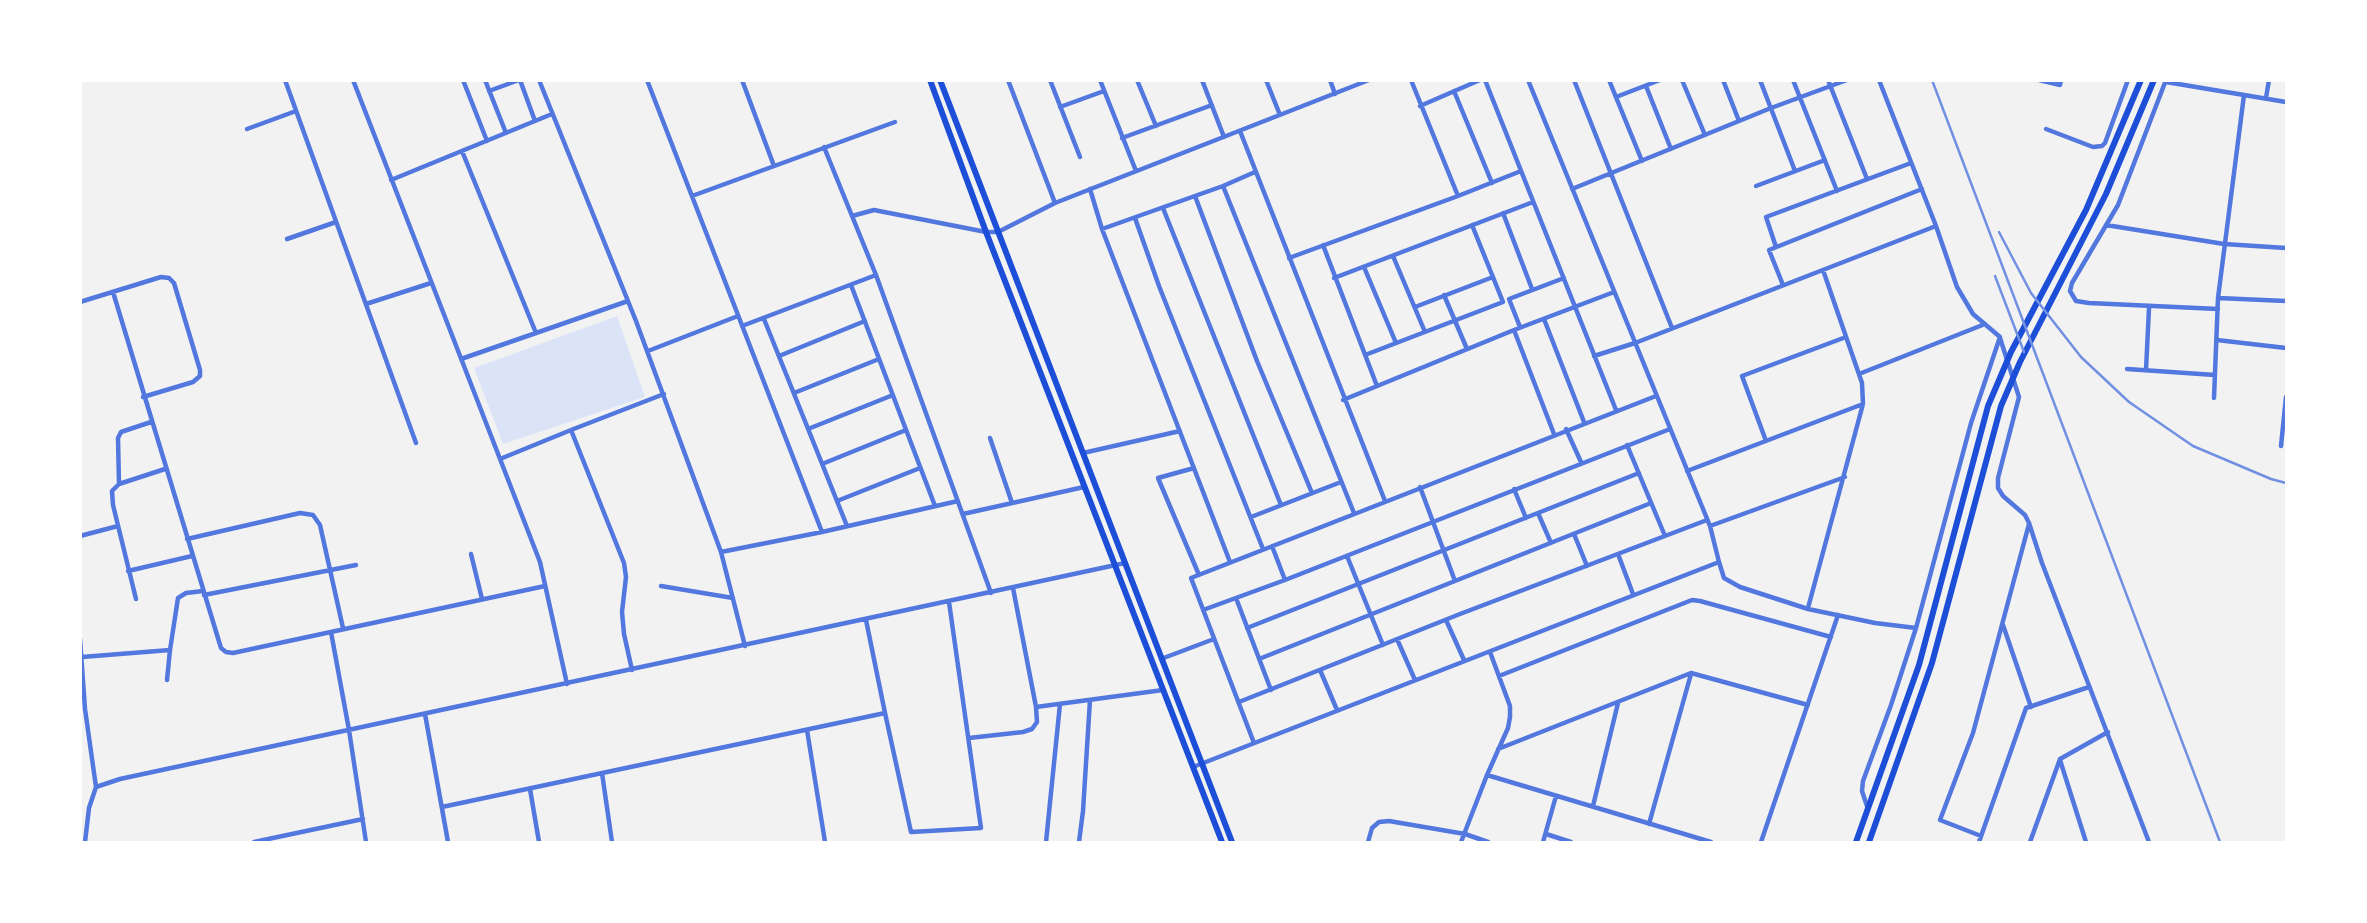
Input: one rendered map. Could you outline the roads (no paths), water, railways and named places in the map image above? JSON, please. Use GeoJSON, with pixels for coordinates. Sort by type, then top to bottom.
{"type":"FeatureCollection","features":[{"type":"Feature","properties":{"kind":"main road"},"geometry":{"type":"LineString","coordinates":[[930,80],[1222,842]]}},
{"type":"Feature","properties":{"kind":"main road"},"geometry":{"type":"LineString","coordinates":[[940,80],[1232,842]]}},
{"type":"Feature","properties":{"kind":"main road"},"geometry":{"type":"LineString","coordinates":[[1856,842],[1919,664],[1981,430],[1999,377],[2086,210],[2141,80]]}},
{"type":"Feature","properties":{"kind":"main road"},"geometry":{"type":"LineString","coordinates":[[1869,842],[1932,663],[2001,406],[2015,372],[2106,194],[2154,80]]}},
{"type":"Feature","properties":{"kind":"street"},"geometry":{"type":"LineString","coordinates":[[285,80],[416,443]]}},
{"type":"Feature","properties":{"kind":"street"},"geometry":{"type":"LineString","coordinates":[[354,80],[540,562],[567,684]]}},
{"type":"Feature","properties":{"kind":"street"},"geometry":{"type":"LineString","coordinates":[[463,80],[486,141]]}},
{"type":"Feature","properties":{"kind":"street"},"geometry":{"type":"LineString","coordinates":[[485,80],[506,133]]}},
{"type":"Feature","properties":{"kind":"street"},"geometry":{"type":"LineString","coordinates":[[489,91],[519,80],[534,121]]}},
{"type":"Feature","properties":{"kind":"street"},"geometry":{"type":"LineString","coordinates":[[539,80],[648,351],[721,551],[744,646]]}},
{"type":"Feature","properties":{"kind":"street"},"geometry":{"type":"LineString","coordinates":[[647,80],[822,532]]}},
{"type":"Feature","properties":{"kind":"street"},"geometry":{"type":"LineString","coordinates":[[742,80],[774,166]]}},
{"type":"Feature","properties":{"kind":"street"},"geometry":{"type":"LineString","coordinates":[[1008,80],[1055,203]]}},
{"type":"Feature","properties":{"kind":"street"},"geometry":{"type":"LineString","coordinates":[[1050,80],[1080,157]]}},
{"type":"Feature","properties":{"kind":"street"},"geometry":{"type":"LineString","coordinates":[[1100,80],[1136,171]]}},
{"type":"Feature","properties":{"kind":"street"},"geometry":{"type":"LineString","coordinates":[[1202,80],[1224,137]]}},
{"type":"Feature","properties":{"kind":"street"},"geometry":{"type":"LineString","coordinates":[[1266,80],[1280,115]]}},
{"type":"Feature","properties":{"kind":"street"},"geometry":{"type":"LineString","coordinates":[[1330,80],[1335,94]]}},
{"type":"Feature","properties":{"kind":"street"},"geometry":{"type":"LineString","coordinates":[[852,216],[874,209],[986,232],[998,232],[1055,203],[1369,80]]}},
{"type":"Feature","properties":{"kind":"street"},"geometry":{"type":"LineString","coordinates":[[1411,80],[1458,196]]}},
{"type":"Feature","properties":{"kind":"street"},"geometry":{"type":"LineString","coordinates":[[1420,106],[1480,80]]}},
{"type":"Feature","properties":{"kind":"street"},"geometry":{"type":"LineString","coordinates":[[1485,80],[1616,410]]}},
{"type":"Feature","properties":{"kind":"street"},"geometry":{"type":"LineString","coordinates":[[1528,80],[1708,523],[1724,578],[1740,587],[1808,609],[1875,623],[1916,628]]}},
{"type":"Feature","properties":{"kind":"street"},"geometry":{"type":"LineString","coordinates":[[1574,80],[1672,328]]}},
{"type":"Feature","properties":{"kind":"street"},"geometry":{"type":"LineString","coordinates":[[1609,80],[1642,161]]}},
{"type":"Feature","properties":{"kind":"street"},"geometry":{"type":"LineString","coordinates":[[1616,97],[1660,80]]}},
{"type":"Feature","properties":{"kind":"street"},"geometry":{"type":"LineString","coordinates":[[1682,80],[1705,135]]}},
{"type":"Feature","properties":{"kind":"street"},"geometry":{"type":"LineString","coordinates":[[1723,80],[1739,121]]}},
{"type":"Feature","properties":{"kind":"street"},"geometry":{"type":"LineString","coordinates":[[1760,80],[1796,171]]}},
{"type":"Feature","properties":{"kind":"street"},"geometry":{"type":"LineString","coordinates":[[1793,80],[1837,191]]}},
{"type":"Feature","properties":{"kind":"street"},"geometry":{"type":"LineString","coordinates":[[1828,80],[1867,179]]}},
{"type":"Feature","properties":{"kind":"street"},"geometry":{"type":"LineString","coordinates":[[1572,189],[1847,80]]}},
{"type":"Feature","properties":{"kind":"street"},"geometry":{"type":"LineString","coordinates":[[1879,80],[1957,287],[1973,314],[2000,337],[2019,397],[1998,478],[1998,488],[2003,496],[2025,514],[2029,523],[2149,842]]}},
{"type":"Feature","properties":{"kind":"street"},"geometry":{"type":"LineString","coordinates":[[2039,80],[2060,85],[2061,80]]}},
{"type":"Feature","properties":{"kind":"street"},"geometry":{"type":"LineString","coordinates":[[2046,129],[2093,147],[2102,146],[2128,80]]}},
{"type":"Feature","properties":{"kind":"street"},"geometry":{"type":"LineString","coordinates":[[2266,98],[2269,80]]}},
{"type":"Feature","properties":{"kind":"street"},"geometry":{"type":"LineString","coordinates":[[1140,81],[1156,126]]}},
{"type":"Feature","properties":{"kind":"street"},"geometry":{"type":"LineString","coordinates":[[2218,309],[2089,303],[2076,301],[2070,291],[2128,182],[2166,81],[2287,102]]}},
{"type":"Feature","properties":{"kind":"street"},"geometry":{"type":"LineString","coordinates":[[1646,86],[1671,149]]}},
{"type":"Feature","properties":{"kind":"street"},"geometry":{"type":"LineString","coordinates":[[1060,107],[1104,91]]}},
{"type":"Feature","properties":{"kind":"street"},"geometry":{"type":"LineString","coordinates":[[1454,92],[1492,183]]}},
{"type":"Feature","properties":{"kind":"street"},"geometry":{"type":"LineString","coordinates":[[2214,398],[2218,298],[2244,94]]}},
{"type":"Feature","properties":{"kind":"street"},"geometry":{"type":"LineString","coordinates":[[1122,138],[1212,104]]}},
{"type":"Feature","properties":{"kind":"street"},"geometry":{"type":"LineString","coordinates":[[247,130],[296,111]]}},
{"type":"Feature","properties":{"kind":"street"},"geometry":{"type":"LineString","coordinates":[[391,180],[552,114]]}},
{"type":"Feature","properties":{"kind":"street"},"geometry":{"type":"LineString","coordinates":[[692,196],[895,122]]}},
{"type":"Feature","properties":{"kind":"street"},"geometry":{"type":"LineString","coordinates":[[1240,131],[1343,400],[1385,501]]}},
{"type":"Feature","properties":{"kind":"street"},"geometry":{"type":"LineString","coordinates":[[824,147],[876,275],[991,593]]}},
{"type":"Feature","properties":{"kind":"street"},"geometry":{"type":"LineString","coordinates":[[462,151],[536,333]]}},
{"type":"Feature","properties":{"kind":"street"},"geometry":{"type":"LineString","coordinates":[[1756,186],[1825,160]]}},
{"type":"Feature","properties":{"kind":"street"},"geometry":{"type":"LineString","coordinates":[[1776,247],[1766,217],[1911,163]]}},
{"type":"Feature","properties":{"kind":"street"},"geometry":{"type":"LineString","coordinates":[[1289,258],[1521,171]]}},
{"type":"Feature","properties":{"kind":"street"},"geometry":{"type":"LineString","coordinates":[[1102,229],[1223,187],[1255,172]]}},
{"type":"Feature","properties":{"kind":"street"},"geometry":{"type":"LineString","coordinates":[[1223,187],[1354,513]]}},
{"type":"Feature","properties":{"kind":"street"},"geometry":{"type":"LineString","coordinates":[[1090,189],[1102,229],[1230,562]]}},
{"type":"Feature","properties":{"kind":"street"},"geometry":{"type":"LineString","coordinates":[[1783,285],[1769,250],[1922,189]]}},
{"type":"Feature","properties":{"kind":"street"},"geometry":{"type":"LineString","coordinates":[[1195,196],[1312,494]]}},
{"type":"Feature","properties":{"kind":"street"},"geometry":{"type":"LineString","coordinates":[[1334,278],[1533,202]]}},
{"type":"Feature","properties":{"kind":"street"},"geometry":{"type":"LineString","coordinates":[[1163,208],[1281,505]]}},
{"type":"Feature","properties":{"kind":"street"},"geometry":{"type":"LineString","coordinates":[[1503,213],[1532,289]]}},
{"type":"Feature","properties":{"kind":"street"},"geometry":{"type":"LineString","coordinates":[[1135,218],[1263,550]]}},
{"type":"Feature","properties":{"kind":"street"},"geometry":{"type":"LineString","coordinates":[[287,239],[336,222]]}},
{"type":"Feature","properties":{"kind":"street"},"geometry":{"type":"LineString","coordinates":[[1365,355],[1503,302],[1472,225]]}},
{"type":"Feature","properties":{"kind":"street"},"geometry":{"type":"LineString","coordinates":[[2106,225],[2224,244],[2287,248]]}},
{"type":"Feature","properties":{"kind":"street"},"geometry":{"type":"LineString","coordinates":[[1594,356],[1635,343],[1936,226]]}},
{"type":"Feature","properties":{"kind":"street"},"geometry":{"type":"LineString","coordinates":[[1323,246],[1377,386]]}},
{"type":"Feature","properties":{"kind":"street"},"geometry":{"type":"LineString","coordinates":[[1393,256],[1426,332]]}},
{"type":"Feature","properties":{"kind":"street"},"geometry":{"type":"LineString","coordinates":[[1364,267],[1396,343]]}},
{"type":"Feature","properties":{"kind":"street"},"geometry":{"type":"LineString","coordinates":[[1808,609],[1863,404],[1863,383],[1823,270]]}},
{"type":"Feature","properties":{"kind":"street"},"geometry":{"type":"LineString","coordinates":[[742,326],[876,275]]}},
{"type":"Feature","properties":{"kind":"street"},"geometry":{"type":"LineString","coordinates":[[80,302],[161,277],[169,278],[174,283],[200,376],[193,382],[143,397]]}},
{"type":"Feature","properties":{"kind":"street"},"geometry":{"type":"LineString","coordinates":[[1415,307],[1493,277]]}},
{"type":"Feature","properties":{"kind":"street"},"geometry":{"type":"LineString","coordinates":[[1555,434],[1508,299],[1564,278]]}},
{"type":"Feature","properties":{"kind":"street"},"geometry":{"type":"LineString","coordinates":[[366,304],[431,283]]}},
{"type":"Feature","properties":{"kind":"street"},"geometry":{"type":"LineString","coordinates":[[851,285],[935,506]]}},
{"type":"Feature","properties":{"kind":"street"},"geometry":{"type":"LineString","coordinates":[[113,292],[220,648],[233,653],[545,586]]}},
{"type":"Feature","properties":{"kind":"street"},"geometry":{"type":"LineString","coordinates":[[1343,400],[1517,328],[1614,292]]}},
{"type":"Feature","properties":{"kind":"street"},"geometry":{"type":"LineString","coordinates":[[1444,296],[1467,349]]}},
{"type":"Feature","properties":{"kind":"street"},"geometry":{"type":"LineString","coordinates":[[2218,298],[2287,301]]}},
{"type":"Feature","properties":{"kind":"street"},"geometry":{"type":"LineString","coordinates":[[461,359],[628,301]]}},
{"type":"Feature","properties":{"kind":"street"},"geometry":{"type":"LineString","coordinates":[[2146,370],[2149,307]]}},
{"type":"Feature","properties":{"kind":"street"},"geometry":{"type":"LineString","coordinates":[[648,351],[738,317]]}},
{"type":"Feature","properties":{"kind":"street"},"geometry":{"type":"LineString","coordinates":[[764,319],[847,526]]}},
{"type":"Feature","properties":{"kind":"street"},"geometry":{"type":"LineString","coordinates":[[1544,319],[1584,423]]}},
{"type":"Feature","properties":{"kind":"street"},"geometry":{"type":"LineString","coordinates":[[779,356],[865,321]]}},
{"type":"Feature","properties":{"kind":"street"},"geometry":{"type":"LineString","coordinates":[[1859,374],[1985,324]]}},
{"type":"Feature","properties":{"kind":"street"},"geometry":{"type":"LineString","coordinates":[[1766,441],[1742,376],[1846,337]]}},
{"type":"Feature","properties":{"kind":"street"},"geometry":{"type":"LineString","coordinates":[[1868,809],[1862,790],[1863,781],[1916,628],[1971,423],[2000,337]]}},
{"type":"Feature","properties":{"kind":"street"},"geometry":{"type":"LineString","coordinates":[[2217,340],[2287,348]]}},
{"type":"Feature","properties":{"kind":"street"},"geometry":{"type":"LineString","coordinates":[[794,393],[879,359]]}},
{"type":"Feature","properties":{"kind":"street"},"geometry":{"type":"LineString","coordinates":[[2127,369],[2215,375]]}},
{"type":"Feature","properties":{"kind":"street"},"geometry":{"type":"LineString","coordinates":[[500,459],[664,394]]}},
{"type":"Feature","properties":{"kind":"street"},"geometry":{"type":"LineString","coordinates":[[808,429],[893,395]]}},
{"type":"Feature","properties":{"kind":"street"},"geometry":{"type":"LineString","coordinates":[[1254,743],[1191,578],[1656,396]]}},
{"type":"Feature","properties":{"kind":"street"},"geometry":{"type":"LineString","coordinates":[[2280,446],[2287,397]]}},
{"type":"Feature","properties":{"kind":"street"},"geometry":{"type":"LineString","coordinates":[[1687,471],[1863,404]]}},
{"type":"Feature","properties":{"kind":"street"},"geometry":{"type":"LineString","coordinates":[[119,484],[118,438],[121,432],[151,422]]}},
{"type":"Feature","properties":{"kind":"street"},"geometry":{"type":"LineString","coordinates":[[1566,429],[1581,462]]}},
{"type":"Feature","properties":{"kind":"street"},"geometry":{"type":"LineString","coordinates":[[1203,610],[1670,429]]}},
{"type":"Feature","properties":{"kind":"street"},"geometry":{"type":"LineString","coordinates":[[571,430],[624,563],[626,577],[622,612],[632,670]]}},
{"type":"Feature","properties":{"kind":"street"},"geometry":{"type":"LineString","coordinates":[[822,464],[906,430]]}},
{"type":"Feature","properties":{"kind":"street"},"geometry":{"type":"LineString","coordinates":[[1082,453],[1180,431]]}},
{"type":"Feature","properties":{"kind":"street"},"geometry":{"type":"LineString","coordinates":[[990,438],[1012,503]]}},
{"type":"Feature","properties":{"kind":"street"},"geometry":{"type":"LineString","coordinates":[[1627,445],[1665,537]]}},
{"type":"Feature","properties":{"kind":"street"},"geometry":{"type":"LineString","coordinates":[[837,501],[920,467]]}},
{"type":"Feature","properties":{"kind":"street"},"geometry":{"type":"LineString","coordinates":[[1194,468],[1158,478],[1199,575]]}},
{"type":"Feature","properties":{"kind":"street"},"geometry":{"type":"LineString","coordinates":[[136,599],[111,498],[112,491],[119,484],[165,469]]}},
{"type":"Feature","properties":{"kind":"street"},"geometry":{"type":"LineString","coordinates":[[1247,628],[1639,473]]}},
{"type":"Feature","properties":{"kind":"street"},"geometry":{"type":"LineString","coordinates":[[1239,702],[1618,554],[1845,477]]}},
{"type":"Feature","properties":{"kind":"street"},"geometry":{"type":"LineString","coordinates":[[1251,517],[1341,482]]}},
{"type":"Feature","properties":{"kind":"street"},"geometry":{"type":"LineString","coordinates":[[962,514],[1084,486]]}},
{"type":"Feature","properties":{"kind":"street"},"geometry":{"type":"LineString","coordinates":[[1420,487],[1455,580]]}},
{"type":"Feature","properties":{"kind":"street"},"geometry":{"type":"LineString","coordinates":[[1514,489],[1526,518]]}},
{"type":"Feature","properties":{"kind":"street"},"geometry":{"type":"LineString","coordinates":[[721,551],[822,532],[958,500]]}},
{"type":"Feature","properties":{"kind":"street"},"geometry":{"type":"LineString","coordinates":[[1259,659],[1651,503]]}},
{"type":"Feature","properties":{"kind":"street"},"geometry":{"type":"LineString","coordinates":[[187,539],[300,513],[313,515],[320,525],[332,569],[343,628]]}},
{"type":"Feature","properties":{"kind":"street"},"geometry":{"type":"LineString","coordinates":[[1538,513],[1551,543]]}},
{"type":"Feature","properties":{"kind":"street"},"geometry":{"type":"LineString","coordinates":[[1981,836],[1940,820],[1973,733],[2029,523]]}},
{"type":"Feature","properties":{"kind":"street"},"geometry":{"type":"LineString","coordinates":[[80,536],[118,526]]}},
{"type":"Feature","properties":{"kind":"street"},"geometry":{"type":"LineString","coordinates":[[1574,534],[1587,566]]}},
{"type":"Feature","properties":{"kind":"street"},"geometry":{"type":"LineString","coordinates":[[1272,546],[1285,580]]}},
{"type":"Feature","properties":{"kind":"street"},"geometry":{"type":"LineString","coordinates":[[471,554],[482,600]]}},
{"type":"Feature","properties":{"kind":"street"},"geometry":{"type":"LineString","coordinates":[[1618,554],[1633,594]]}},
{"type":"Feature","properties":{"kind":"street"},"geometry":{"type":"LineString","coordinates":[[128,570],[192,556]]}},
{"type":"Feature","properties":{"kind":"street"},"geometry":{"type":"LineString","coordinates":[[1346,556],[1383,645]]}},
{"type":"Feature","properties":{"kind":"street"},"geometry":{"type":"LineString","coordinates":[[1193,767],[1718,562]]}},
{"type":"Feature","properties":{"kind":"street"},"geometry":{"type":"LineString","coordinates":[[96,787],[120,779],[1125,564]]}},
{"type":"Feature","properties":{"kind":"street"},"geometry":{"type":"LineString","coordinates":[[167,680],[178,598],[186,593],[204,593],[356,565]]}},
{"type":"Feature","properties":{"kind":"street"},"geometry":{"type":"LineString","coordinates":[[661,586],[733,598]]}},
{"type":"Feature","properties":{"kind":"street"},"geometry":{"type":"LineString","coordinates":[[968,738],[1023,732],[1032,729],[1037,722],[1013,588]]}},
{"type":"Feature","properties":{"kind":"street"},"geometry":{"type":"LineString","coordinates":[[1236,598],[1271,690]]}},
{"type":"Feature","properties":{"kind":"street"},"geometry":{"type":"LineString","coordinates":[[1499,676],[1692,600],[1831,637]]}},
{"type":"Feature","properties":{"kind":"street"},"geometry":{"type":"LineString","coordinates":[[866,620],[911,832],[981,828],[949,602]]}},
{"type":"Feature","properties":{"kind":"street"},"geometry":{"type":"LineString","coordinates":[[1761,842],[1838,615]]}},
{"type":"Feature","properties":{"kind":"street"},"geometry":{"type":"LineString","coordinates":[[1446,620],[1464,660]]}},
{"type":"Feature","properties":{"kind":"street"},"geometry":{"type":"LineString","coordinates":[[2003,622],[2031,707]]}},
{"type":"Feature","properties":{"kind":"street"},"geometry":{"type":"LineString","coordinates":[[331,632],[366,842]]}},
{"type":"Feature","properties":{"kind":"street"},"geometry":{"type":"LineString","coordinates":[[80,639],[83,709],[96,787],[89,808],[85,842]]}},
{"type":"Feature","properties":{"kind":"street"},"geometry":{"type":"LineString","coordinates":[[1161,659],[1214,639]]}},
{"type":"Feature","properties":{"kind":"street"},"geometry":{"type":"LineString","coordinates":[[1397,639],[1415,680]]}},
{"type":"Feature","properties":{"kind":"street"},"geometry":{"type":"LineString","coordinates":[[82,657],[170,650]]}},
{"type":"Feature","properties":{"kind":"street"},"geometry":{"type":"LineString","coordinates":[[1461,842],[1510,718],[1510,706],[1490,652]]}},
{"type":"Feature","properties":{"kind":"street"},"geometry":{"type":"LineString","coordinates":[[1320,670],[1337,710]]}},
{"type":"Feature","properties":{"kind":"street"},"geometry":{"type":"LineString","coordinates":[[1498,749],[1691,673],[1808,705]]}},
{"type":"Feature","properties":{"kind":"street"},"geometry":{"type":"LineString","coordinates":[[1649,824],[1691,673]]}},
{"type":"Feature","properties":{"kind":"street"},"geometry":{"type":"LineString","coordinates":[[1979,842],[2026,708],[2090,687]]}},
{"type":"Feature","properties":{"kind":"street"},"geometry":{"type":"LineString","coordinates":[[1036,706],[1163,690]]}},
{"type":"Feature","properties":{"kind":"street"},"geometry":{"type":"LineString","coordinates":[[1079,842],[1090,700]]}},
{"type":"Feature","properties":{"kind":"street"},"geometry":{"type":"LineString","coordinates":[[1592,807],[1618,702]]}},
{"type":"Feature","properties":{"kind":"street"},"geometry":{"type":"LineString","coordinates":[[1056,842],[1046,841],[1059,704]]}},
{"type":"Feature","properties":{"kind":"street"},"geometry":{"type":"LineString","coordinates":[[442,807],[885,713]]}},
{"type":"Feature","properties":{"kind":"street"},"geometry":{"type":"LineString","coordinates":[[425,714],[448,842]]}},
{"type":"Feature","properties":{"kind":"street"},"geometry":{"type":"LineString","coordinates":[[807,730],[825,842]]}},
{"type":"Feature","properties":{"kind":"street"},"geometry":{"type":"LineString","coordinates":[[2030,842],[2060,759],[2108,732]]}},
{"type":"Feature","properties":{"kind":"street"},"geometry":{"type":"LineString","coordinates":[[2060,759],[2086,842]]}},
{"type":"Feature","properties":{"kind":"street"},"geometry":{"type":"LineString","coordinates":[[602,773],[612,842]]}},
{"type":"Feature","properties":{"kind":"street"},"geometry":{"type":"LineString","coordinates":[[1487,775],[1711,842]]}},
{"type":"Feature","properties":{"kind":"street"},"geometry":{"type":"LineString","coordinates":[[530,789],[538,842]]}},
{"type":"Feature","properties":{"kind":"street"},"geometry":{"type":"LineString","coordinates":[[1543,842],[1556,796]]}},
{"type":"Feature","properties":{"kind":"street"},"geometry":{"type":"LineString","coordinates":[[256,842],[363,819]]}},
{"type":"Feature","properties":{"kind":"street"},"geometry":{"type":"LineString","coordinates":[[1368,842],[1372,828],[1379,822],[1389,821],[1465,834],[1489,842]]}},
{"type":"Feature","properties":{"kind":"street"},"geometry":{"type":"LineString","coordinates":[[1546,834],[1571,842]]}},
{"type":"Feature","properties":{"kind":"railway"},"geometry":{"type":"LineString","coordinates":[[1932,80],[2220,842]]}},
{"type":"Feature","properties":{"kind":"railway"},"geometry":{"type":"LineString","coordinates":[[1999,232],[2031,293],[2081,357],[2129,402],[2193,446],[2286,483]]}},
{"type":"Feature","properties":{"kind":"railway"},"geometry":{"type":"LineString","coordinates":[[1995,276],[2024,352]]}}]}
